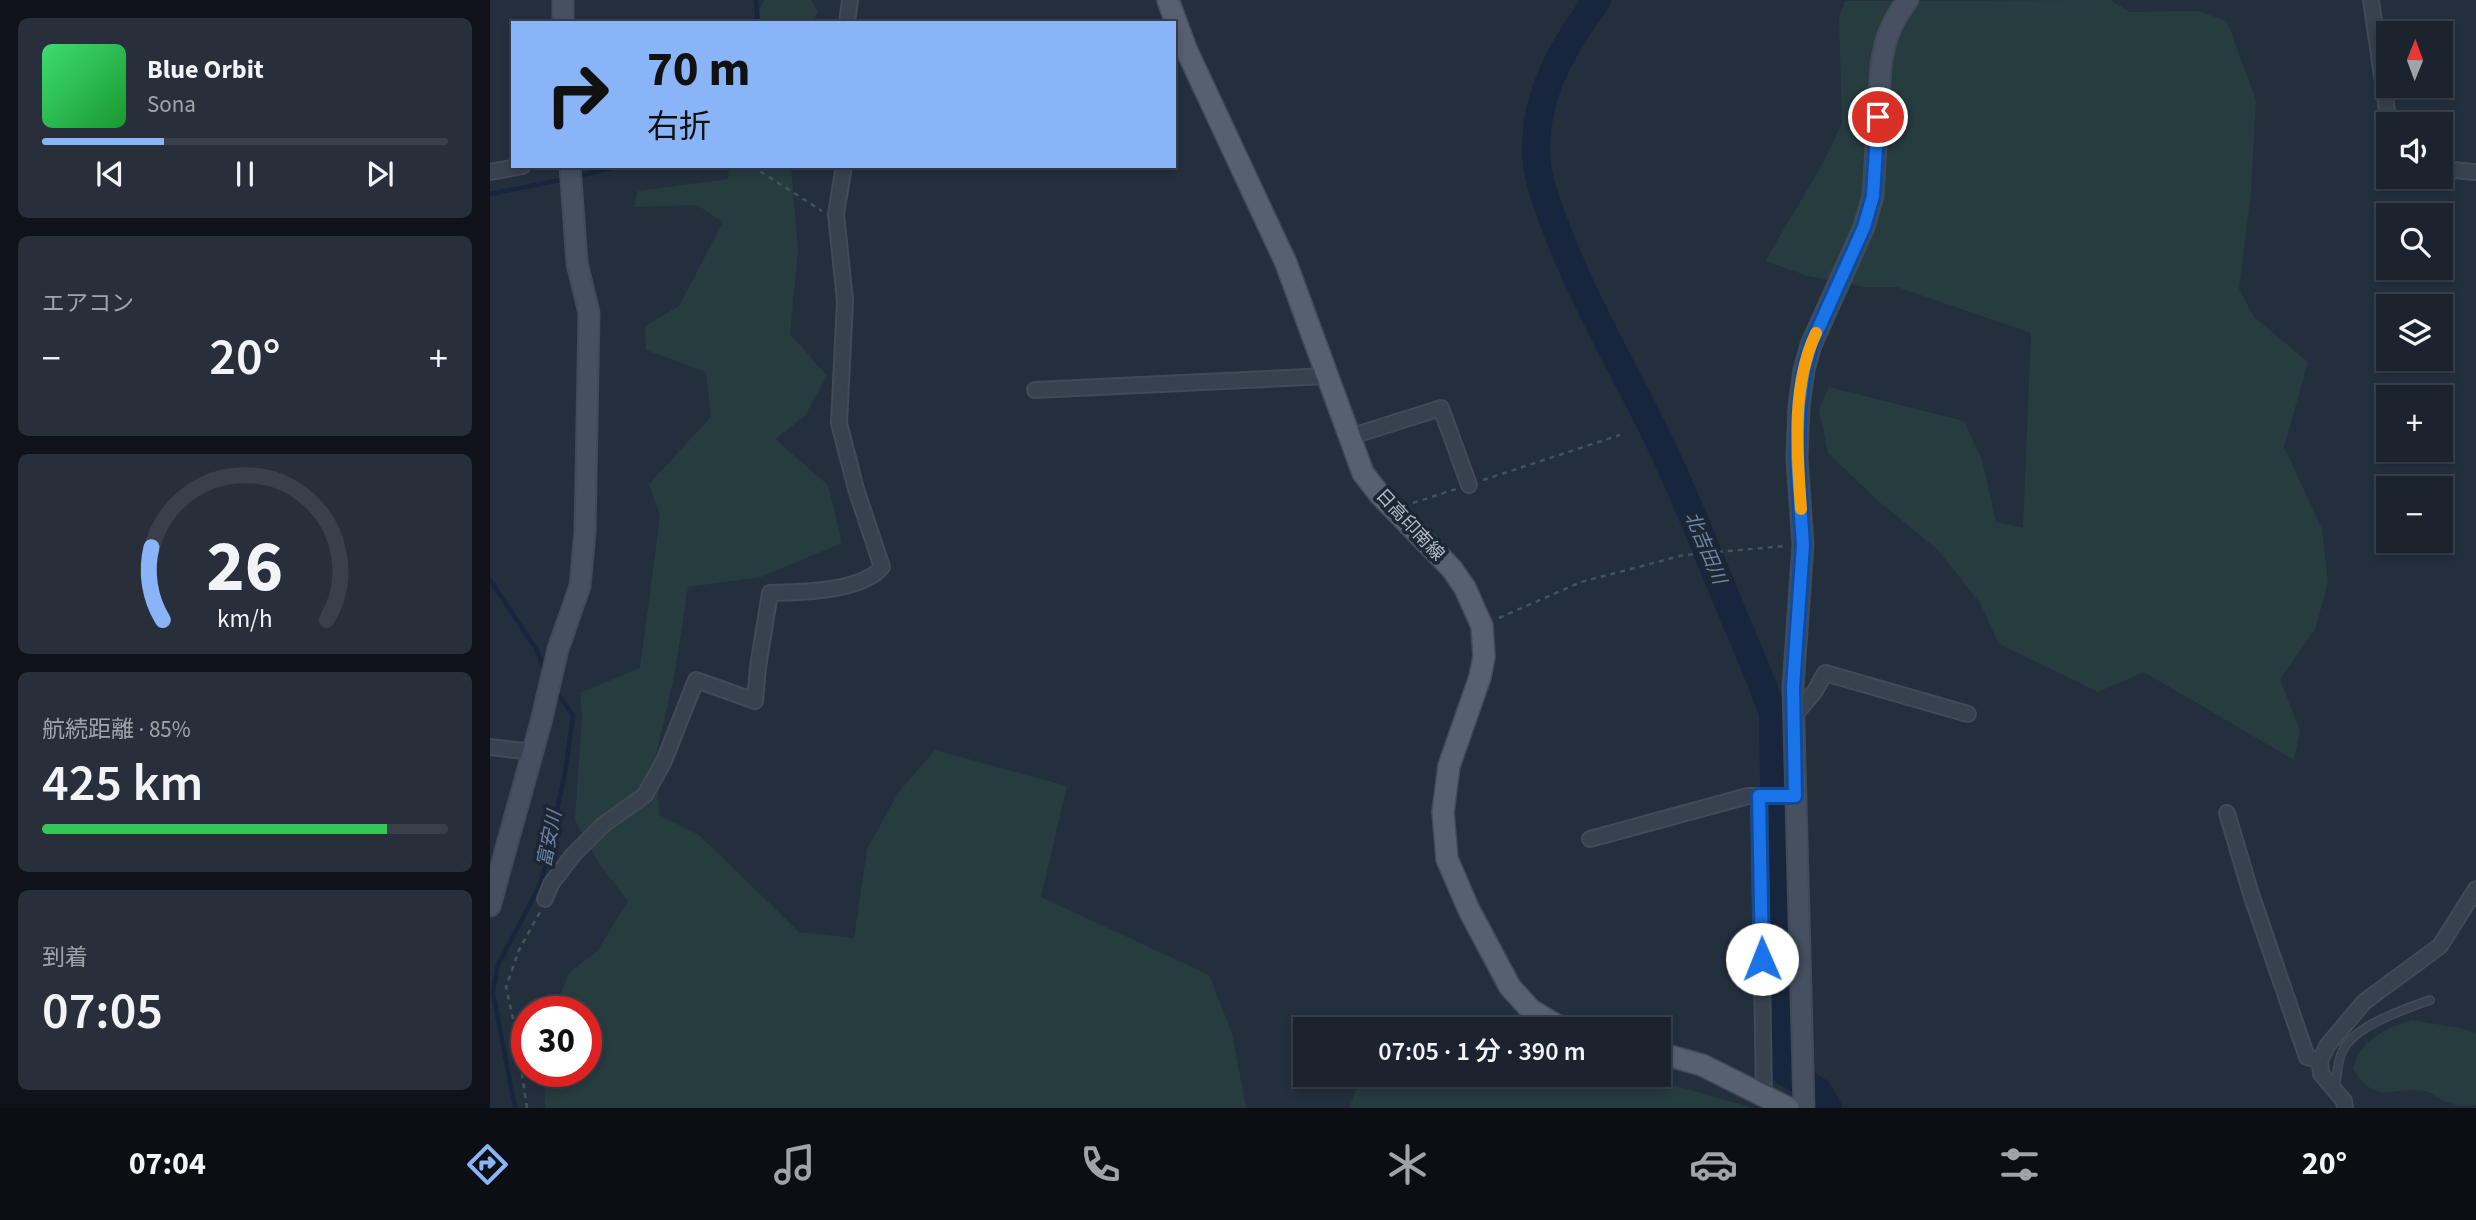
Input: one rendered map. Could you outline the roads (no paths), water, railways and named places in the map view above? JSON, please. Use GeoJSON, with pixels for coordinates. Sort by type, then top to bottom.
{"type":"FeatureCollection","features":[{"type":"Feature","properties":{"kind":"main road"},"geometry":{"type":"LineString","coordinates":[[563,0],[563,21]]}},
{"type":"Feature","properties":{"kind":"main road","name":"日高印南線"},"geometry":{"type":"LineString","coordinates":[[1168,0],[1176,21]]}},
{"type":"Feature","properties":{"kind":"main road"},"geometry":{"type":"LineString","coordinates":[[1671,1056],[1702,1065],[1764,1094],[1798,1104],[1802,1062],[1793,687],[1803,545],[1797,458],[1799,406],[1811,345],[1864,227],[1873,196],[1884,43],[1894,18],[1908,0]]}},
{"type":"Feature","properties":{"kind":"main road","name":"日高印南線"},"geometry":{"type":"LineString","coordinates":[[1176,22],[1186,49],[1286,263],[1363,473],[1393,509],[1452,569],[1465,588],[1482,626],[1483,657],[1480,677],[1449,766],[1443,812],[1447,859],[1469,910],[1510,987],[1531,1010],[1543,1017]]}},
{"type":"Feature","properties":{"kind":"main road"},"geometry":{"type":"LineString","coordinates":[[490,906],[541,722],[558,649],[580,586],[585,532],[589,313],[576,262],[570,168]]}},
{"type":"Feature","properties":{"kind":"street"},"geometry":{"type":"LineString","coordinates":[[847,21],[850,0]]}},
{"type":"Feature","properties":{"kind":"street"},"geometry":{"type":"LineString","coordinates":[[2371,0],[2387,112]]}},
{"type":"Feature","properties":{"kind":"street"},"geometry":{"type":"LineString","coordinates":[[490,172],[512,168]]}},
{"type":"Feature","properties":{"kind":"street"},"geometry":{"type":"LineString","coordinates":[[545,899],[551,884],[573,855],[603,824],[645,795],[664,761],[696,680],[755,701],[769,593],[815,592],[874,577],[882,567],[856,489],[839,423],[845,301],[836,214],[844,168]]}},
{"type":"Feature","properties":{"kind":"street"},"geometry":{"type":"LineString","coordinates":[[2453,170],[2476,172]]}},
{"type":"Feature","properties":{"kind":"street"},"geometry":{"type":"LineString","coordinates":[[1035,390],[1327,376]]}},
{"type":"Feature","properties":{"kind":"street"},"geometry":{"type":"LineString","coordinates":[[1349,437],[1441,408],[1469,485]]}},
{"type":"Feature","properties":{"kind":"street"},"geometry":{"type":"LineString","coordinates":[[1794,716],[1815,691],[1825,673],[1968,715]]}},
{"type":"Feature","properties":{"kind":"street"},"geometry":{"type":"LineString","coordinates":[[490,747],[533,752]]}},
{"type":"Feature","properties":{"kind":"street"},"geometry":{"type":"LineString","coordinates":[[1590,839],[1748,796],[1795,796]]}},
{"type":"Feature","properties":{"kind":"street"},"geometry":{"type":"LineString","coordinates":[[1759,796],[1764,1094]]}},
{"type":"Feature","properties":{"kind":"street"},"geometry":{"type":"LineString","coordinates":[[2227,813],[2250,894],[2307,1057],[2320,1061]]}},
{"type":"Feature","properties":{"kind":"street"},"geometry":{"type":"LineString","coordinates":[[2346,1108],[2344,1101],[2322,1074],[2320,1061],[2333,1038],[2364,1003],[2440,946],[2476,889]]}},
{"type":"Feature","properties":{"kind":"lane"},"geometry":{"type":"LineString","coordinates":[[2335,1090],[2342,1052],[2353,1038],[2374,1024],[2430,1000]]}},
{"type":"Feature","properties":{"kind":"waterway","name":"富安川"},"geometry":{"type":"LineString","coordinates":[[756,0],[758,21]]}},
{"type":"Feature","properties":{"kind":"waterway","name":"北吉田川"},"geometry":{"type":"LineString","coordinates":[[1597,0],[1563,52],[1541,106],[1536,149],[1540,179],[1564,249],[1677,480],[1773,713],[1778,1067],[1819,1092],[1828,1108]]}},
{"type":"Feature","properties":{"kind":"waterway","name":"富安川"},"geometry":{"type":"LineString","coordinates":[[578,176],[612,168]]}},
{"type":"Feature","properties":{"kind":"waterway","name":"富安川"},"geometry":{"type":"LineString","coordinates":[[490,194],[566,179]]}},
{"type":"Feature","properties":{"kind":"waterway","name":"富安川"},"geometry":{"type":"LineString","coordinates":[[490,580],[536,649],[546,672]]}},
{"type":"Feature","properties":{"kind":"waterway","name":"富安川"},"geometry":{"type":"LineString","coordinates":[[515,1108],[493,993],[497,967],[541,883],[565,773],[573,716],[555,689]]}}]}
